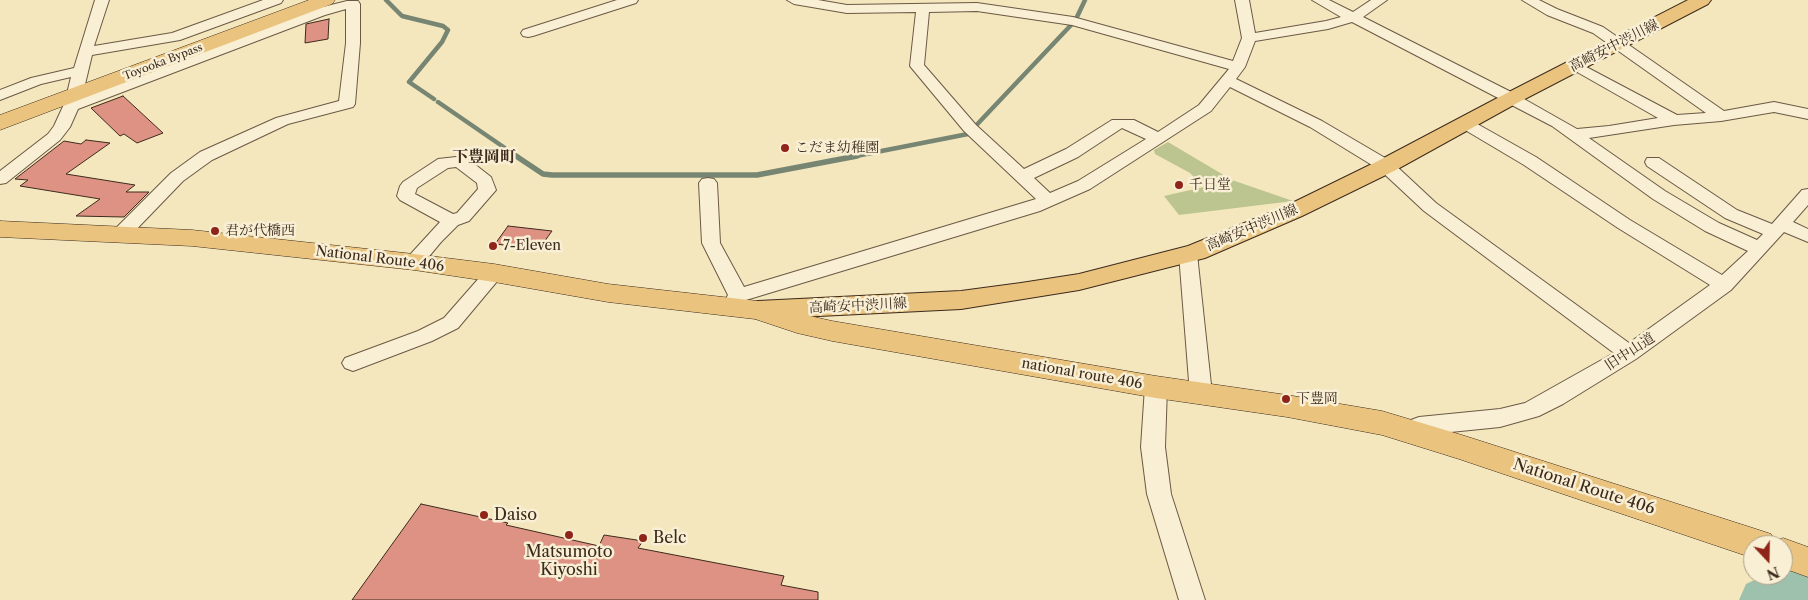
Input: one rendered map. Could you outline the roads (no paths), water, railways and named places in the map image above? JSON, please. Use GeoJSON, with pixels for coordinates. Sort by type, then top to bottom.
{"type":"FeatureCollection","features":[{"type":"Feature","properties":{"kind":"highway","name":"Toyooka Bypass"},"geometry":{"type":"LineString","coordinates":[[0,123],[76,89],[300,0]]}},
{"type":"Feature","properties":{"kind":"highway","name":"Toyooka Bypass"},"geometry":{"type":"LineString","coordinates":[[0,111],[76,89],[323,1]]}},
{"type":"Feature","properties":{"kind":"highway","name":"National Route 406"},"geometry":{"type":"LineString","coordinates":[[0,230],[192,238],[414,262],[494,273],[608,293],[742,304]]}},
{"type":"Feature","properties":{"kind":"highway","name":"national route 406"},"geometry":{"type":"LineString","coordinates":[[742,304],[797,324],[832,331],[1156,387],[1382,422],[1408,430]]}},
{"type":"Feature","properties":{"kind":"highway","name":"National Route 406"},"geometry":{"type":"LineString","coordinates":[[1408,430],[1743,540]]}},
{"type":"Feature","properties":{"kind":"main road","name":"高崎安中渋川線"},"geometry":{"type":"LineString","coordinates":[[742,304],[961,300],[1079,282],[1188,254],[1294,211],[1386,166],[1512,98],[1702,0]]}},
{"type":"Feature","properties":{"kind":"street"},"geometry":{"type":"LineString","coordinates":[[0,179],[54,137],[62,127],[76,89],[85,52],[102,0]]}},
{"type":"Feature","properties":{"kind":"street"},"geometry":{"type":"LineString","coordinates":[[85,52],[175,37],[276,0]]}},
{"type":"Feature","properties":{"kind":"street"},"geometry":{"type":"LineString","coordinates":[[528,33],[631,0]]}},
{"type":"Feature","properties":{"kind":"street"},"geometry":{"type":"LineString","coordinates":[[794,0],[847,9],[883,4],[923,7],[977,7],[1074,21],[1233,74],[1386,166],[1430,207],[1629,354]]}},
{"type":"Feature","properties":{"kind":"street"},"geometry":{"type":"LineString","coordinates":[[708,183],[711,243],[742,304],[1048,201],[1084,185],[1160,139],[1205,108],[1233,74],[1249,38],[1242,0]]}},
{"type":"Feature","properties":{"kind":"street"},"geometry":{"type":"LineString","coordinates":[[1319,0],[1512,98],[1573,134],[1659,195],[1712,227],[1760,249]]}},
{"type":"Feature","properties":{"kind":"street"},"geometry":{"type":"LineString","coordinates":[[1249,38],[1328,25],[1352,18],[1380,0]]}},
{"type":"Feature","properties":{"kind":"street"},"geometry":{"type":"LineString","coordinates":[[1529,0],[1552,12],[1598,30],[1721,116]]}},
{"type":"Feature","properties":{"kind":"street"},"geometry":{"type":"LineString","coordinates":[[323,1],[354,4]]}},
{"type":"Feature","properties":{"kind":"street"},"geometry":{"type":"LineString","coordinates":[[0,95],[36,81],[76,89],[320,12],[354,4]]}},
{"type":"Feature","properties":{"kind":"street"},"geometry":{"type":"LineString","coordinates":[[121,234],[177,177],[206,156],[282,121],[346,104],[353,43],[354,4]]}},
{"type":"Feature","properties":{"kind":"street"},"geometry":{"type":"LineString","coordinates":[[923,7],[917,66],[970,128],[1048,201]]}},
{"type":"Feature","properties":{"kind":"street"},"geometry":{"type":"LineString","coordinates":[[1575,65],[1674,120]]}},
{"type":"Feature","properties":{"kind":"street"},"geometry":{"type":"LineString","coordinates":[[1573,134],[1610,131],[1674,120],[1721,116],[1774,107],[1808,114]]}},
{"type":"Feature","properties":{"kind":"street"},"geometry":{"type":"LineString","coordinates":[[1022,177],[1072,153],[1118,123],[1128,123],[1160,139]]}},
{"type":"Feature","properties":{"kind":"street"},"geometry":{"type":"LineString","coordinates":[[1466,124],[1530,161],[1624,224],[1724,285]]}},
{"type":"Feature","properties":{"kind":"street"},"geometry":{"type":"LineString","coordinates":[[1653,162],[1732,214],[1808,236]]}},
{"type":"Feature","properties":{"kind":"street","name":"旧中山道"},"geometry":{"type":"LineString","coordinates":[[1408,430],[1418,426],[1500,418],[1530,410],[1556,398],[1629,354],[1724,285],[1760,249],[1808,194]]}},
{"type":"Feature","properties":{"kind":"street"},"geometry":{"type":"LineString","coordinates":[[414,262],[452,220]]}},
{"type":"Feature","properties":{"kind":"street"},"geometry":{"type":"LineString","coordinates":[[1188,254],[1202,394]]}},
{"type":"Feature","properties":{"kind":"street"},"geometry":{"type":"LineString","coordinates":[[353,363],[425,336],[450,323],[494,273]]}},
{"type":"Feature","properties":{"kind":"street"},"geometry":{"type":"LineString","coordinates":[[1156,387],[1153,447],[1159,494],[1192,600]]}},
{"type":"Feature","properties":{"kind":"waterway"},"geometry":{"type":"LineString","coordinates":[[386,0],[402,16],[443,26],[448,30],[442,42],[409,82],[434,99]]}},
{"type":"Feature","properties":{"kind":"waterway"},"geometry":{"type":"LineString","coordinates":[[1076,19],[1085,0]]}},
{"type":"Feature","properties":{"kind":"waterway"},"geometry":{"type":"LineString","coordinates":[[851,157],[968,134],[1072,24]]}},
{"type":"Feature","properties":{"kind":"waterway"},"geometry":{"type":"LineString","coordinates":[[438,102],[518,157]]}},
{"type":"Feature","properties":{"kind":"waterway"},"geometry":{"type":"LineString","coordinates":[[516,156],[543,174],[552,175],[757,175],[857,156]]}},
{"type":"Feature","properties":{"kind":"waterway"},"geometry":{"type":"LineString","coordinates":[[1764,600],[1808,577]]}},
{"type":"Feature","properties":{"kind":"place","name":"こだま幼稚園"},"geometry":{"type":"Point","coordinates":[785,148]}},
{"type":"Feature","properties":{"kind":"place","name":"千日堂"},"geometry":{"type":"Point","coordinates":[1179,185]}},
{"type":"Feature","properties":{"kind":"place","name":"君が代橋西"},"geometry":{"type":"Point","coordinates":[215,231]}},
{"type":"Feature","properties":{"kind":"place","name":"7-Eleven"},"geometry":{"type":"Point","coordinates":[493,246]}},
{"type":"Feature","properties":{"kind":"place","name":"下豊岡"},"geometry":{"type":"Point","coordinates":[1286,399]}},
{"type":"Feature","properties":{"kind":"place","name":"Daiso"},"geometry":{"type":"Point","coordinates":[484,515]}},
{"type":"Feature","properties":{"kind":"place","name":"Matsumoto Kiyoshi"},"geometry":{"type":"Point","coordinates":[569,535]}},
{"type":"Feature","properties":{"kind":"place","name":"Belc"},"geometry":{"type":"Point","coordinates":[643,538]}},
{"type":"Feature","properties":{"kind":"district","name":"下豊岡町"},"geometry":{"type":"Point","coordinates":[484,157]}}]}
